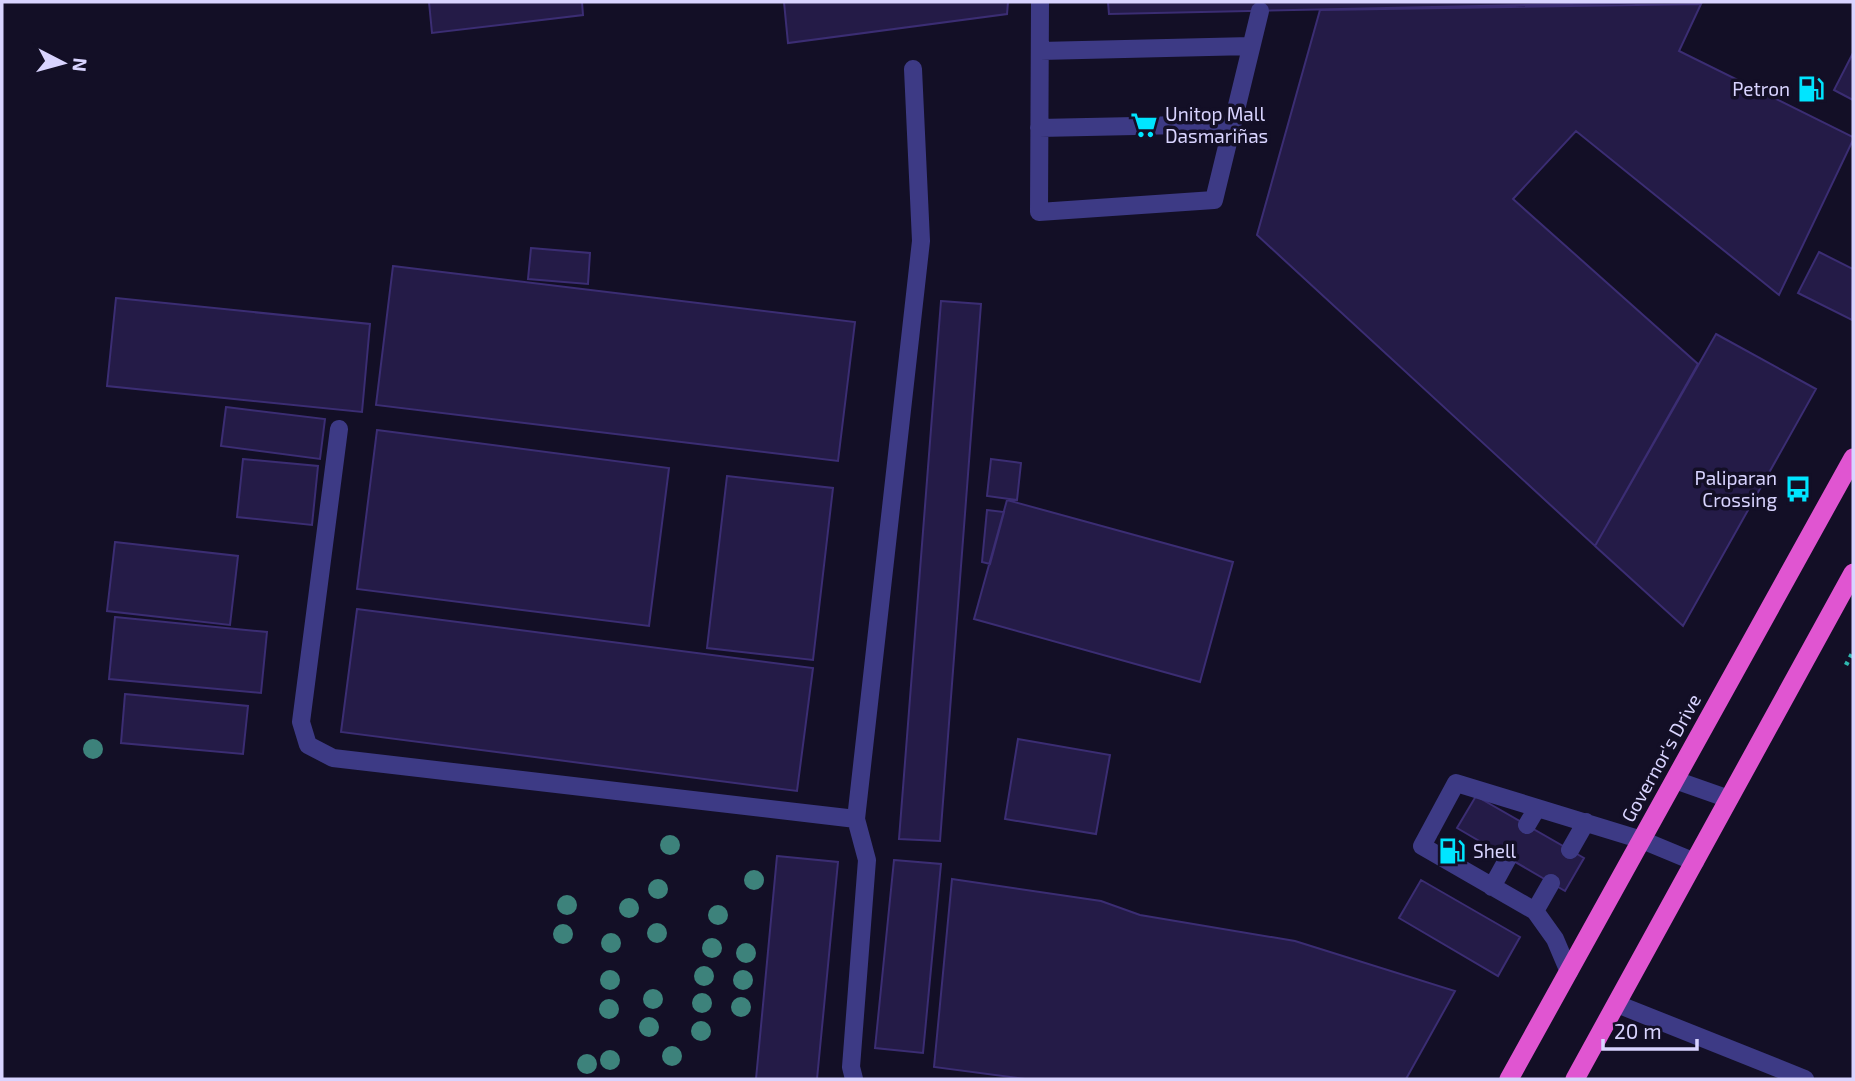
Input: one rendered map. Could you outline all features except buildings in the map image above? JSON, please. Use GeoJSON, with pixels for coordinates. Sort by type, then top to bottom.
{"type":"FeatureCollection","features":[{"type":"Feature","properties":{"kind":"highway","name":"Governor's Drive"},"geometry":{"type":"LineString","coordinates":[[1509,1079],[1853,458]]}},
{"type":"Feature","properties":{"kind":"highway"},"geometry":{"type":"LineString","coordinates":[[1575,1079],[1853,573]]}},
{"type":"Feature","properties":{"kind":"lane"},"geometry":{"type":"LineString","coordinates":[[1040,2],[1039,212],[1214,200],[1260,10]]}},
{"type":"Feature","properties":{"kind":"lane"},"geometry":{"type":"LineString","coordinates":[[1040,51],[1251,46]]}},
{"type":"Feature","properties":{"kind":"lane"},"geometry":{"type":"LineString","coordinates":[[854,1079],[851,1067],[867,860],[856,819],[921,242],[913,69]]}},
{"type":"Feature","properties":{"kind":"lane"},"geometry":{"type":"LineString","coordinates":[[1039,128],[1232,124]]}},
{"type":"Feature","properties":{"kind":"lane"},"geometry":{"type":"LineString","coordinates":[[340,429],[301,722],[308,745],[332,758],[856,819]]}},
{"type":"Feature","properties":{"kind":"lane"},"geometry":{"type":"LineString","coordinates":[[1675,780],[1729,799]]}},
{"type":"Feature","properties":{"kind":"lane"},"geometry":{"type":"LineString","coordinates":[[1569,972],[1555,939],[1535,911],[1422,846],[1456,783],[1642,839],[1695,862]]}},
{"type":"Feature","properties":{"kind":"lane"},"geometry":{"type":"LineString","coordinates":[[1527,825],[1537,808]]}},
{"type":"Feature","properties":{"kind":"lane"},"geometry":{"type":"LineString","coordinates":[[1570,850],[1586,822]]}},
{"type":"Feature","properties":{"kind":"lane"},"geometry":{"type":"LineString","coordinates":[[1492,887],[1508,858]]}},
{"type":"Feature","properties":{"kind":"lane"},"geometry":{"type":"LineString","coordinates":[[1535,911],[1551,883]]}},
{"type":"Feature","properties":{"kind":"lane"},"geometry":{"type":"LineString","coordinates":[[1617,1004],[1805,1079]]}},
{"type":"Feature","properties":{"kind":"path"},"geometry":{"type":"LineString","coordinates":[[1846,665],[1853,652]]}},
{"type":"Feature","properties":{"kind":"place","name":"Petron"},"geometry":{"type":"Point","coordinates":[1811,89]}},
{"type":"Feature","properties":{"kind":"place","name":"Unitop Mall Dasmariñas"},"geometry":{"type":"Point","coordinates":[1144,125]}},
{"type":"Feature","properties":{"kind":"place","name":"Paliparan Crossing"},"geometry":{"type":"Point","coordinates":[1798,489]}},
{"type":"Feature","properties":{"kind":"place","name":"Shell"},"geometry":{"type":"Point","coordinates":[1452,851]}}]}
